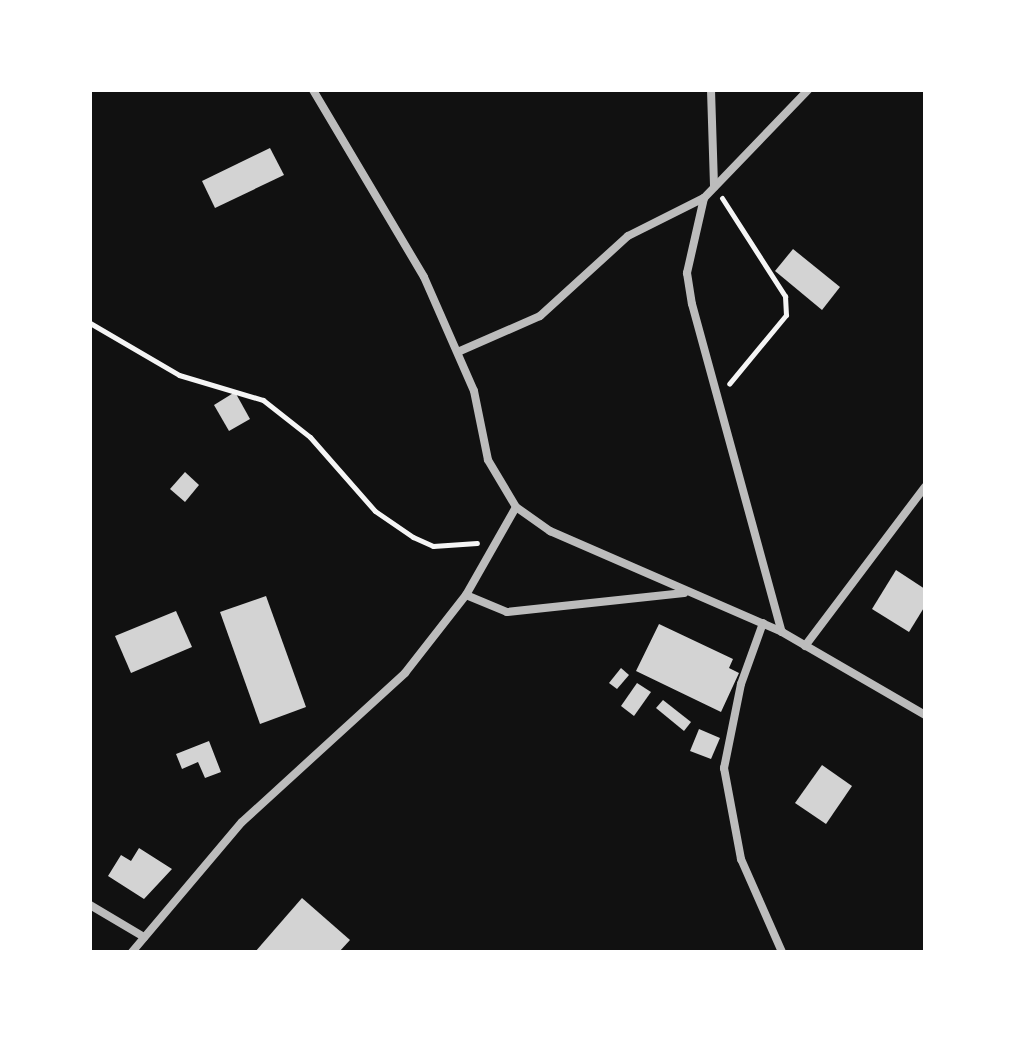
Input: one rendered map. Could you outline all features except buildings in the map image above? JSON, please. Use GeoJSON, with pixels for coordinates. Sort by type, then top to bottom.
{"type":"FeatureCollection","features":[{"type":"Feature","properties":{"kind":"street"},"geometry":{"type":"LineString","coordinates":[[313,90],[460,351],[488,460],[516,507],[550,531],[782,632],[925,715]]}},
{"type":"Feature","properties":{"kind":"street"},"geometry":{"type":"LineString","coordinates":[[711,90],[714,187]]}},
{"type":"Feature","properties":{"kind":"street"},"geometry":{"type":"LineString","coordinates":[[460,351],[540,316],[628,236],[704,198],[808,90]]}},
{"type":"Feature","properties":{"kind":"street"},"geometry":{"type":"LineString","coordinates":[[704,198],[687,273],[717,397],[782,632]]}},
{"type":"Feature","properties":{"kind":"street"},"geometry":{"type":"LineString","coordinates":[[805,646],[925,487]]}},
{"type":"Feature","properties":{"kind":"street"},"geometry":{"type":"LineString","coordinates":[[132,952],[242,822],[398,681],[466,595],[502,538],[516,507]]}},
{"type":"Feature","properties":{"kind":"street"},"geometry":{"type":"LineString","coordinates":[[466,595],[507,612],[688,593]]}},
{"type":"Feature","properties":{"kind":"street"},"geometry":{"type":"LineString","coordinates":[[763,623],[741,684],[724,768],[741,859],[782,952]]}},
{"type":"Feature","properties":{"kind":"street"},"geometry":{"type":"LineString","coordinates":[[90,905],[144,937]]}},
{"type":"Feature","properties":{"kind":"path"},"geometry":{"type":"LineString","coordinates":[[714,187],[785,296],[786,315],[717,397]]}},
{"type":"Feature","properties":{"kind":"path"},"geometry":{"type":"LineString","coordinates":[[90,323],[179,375],[263,400],[310,437],[375,511],[413,537],[455,547],[502,538]]}}]}
